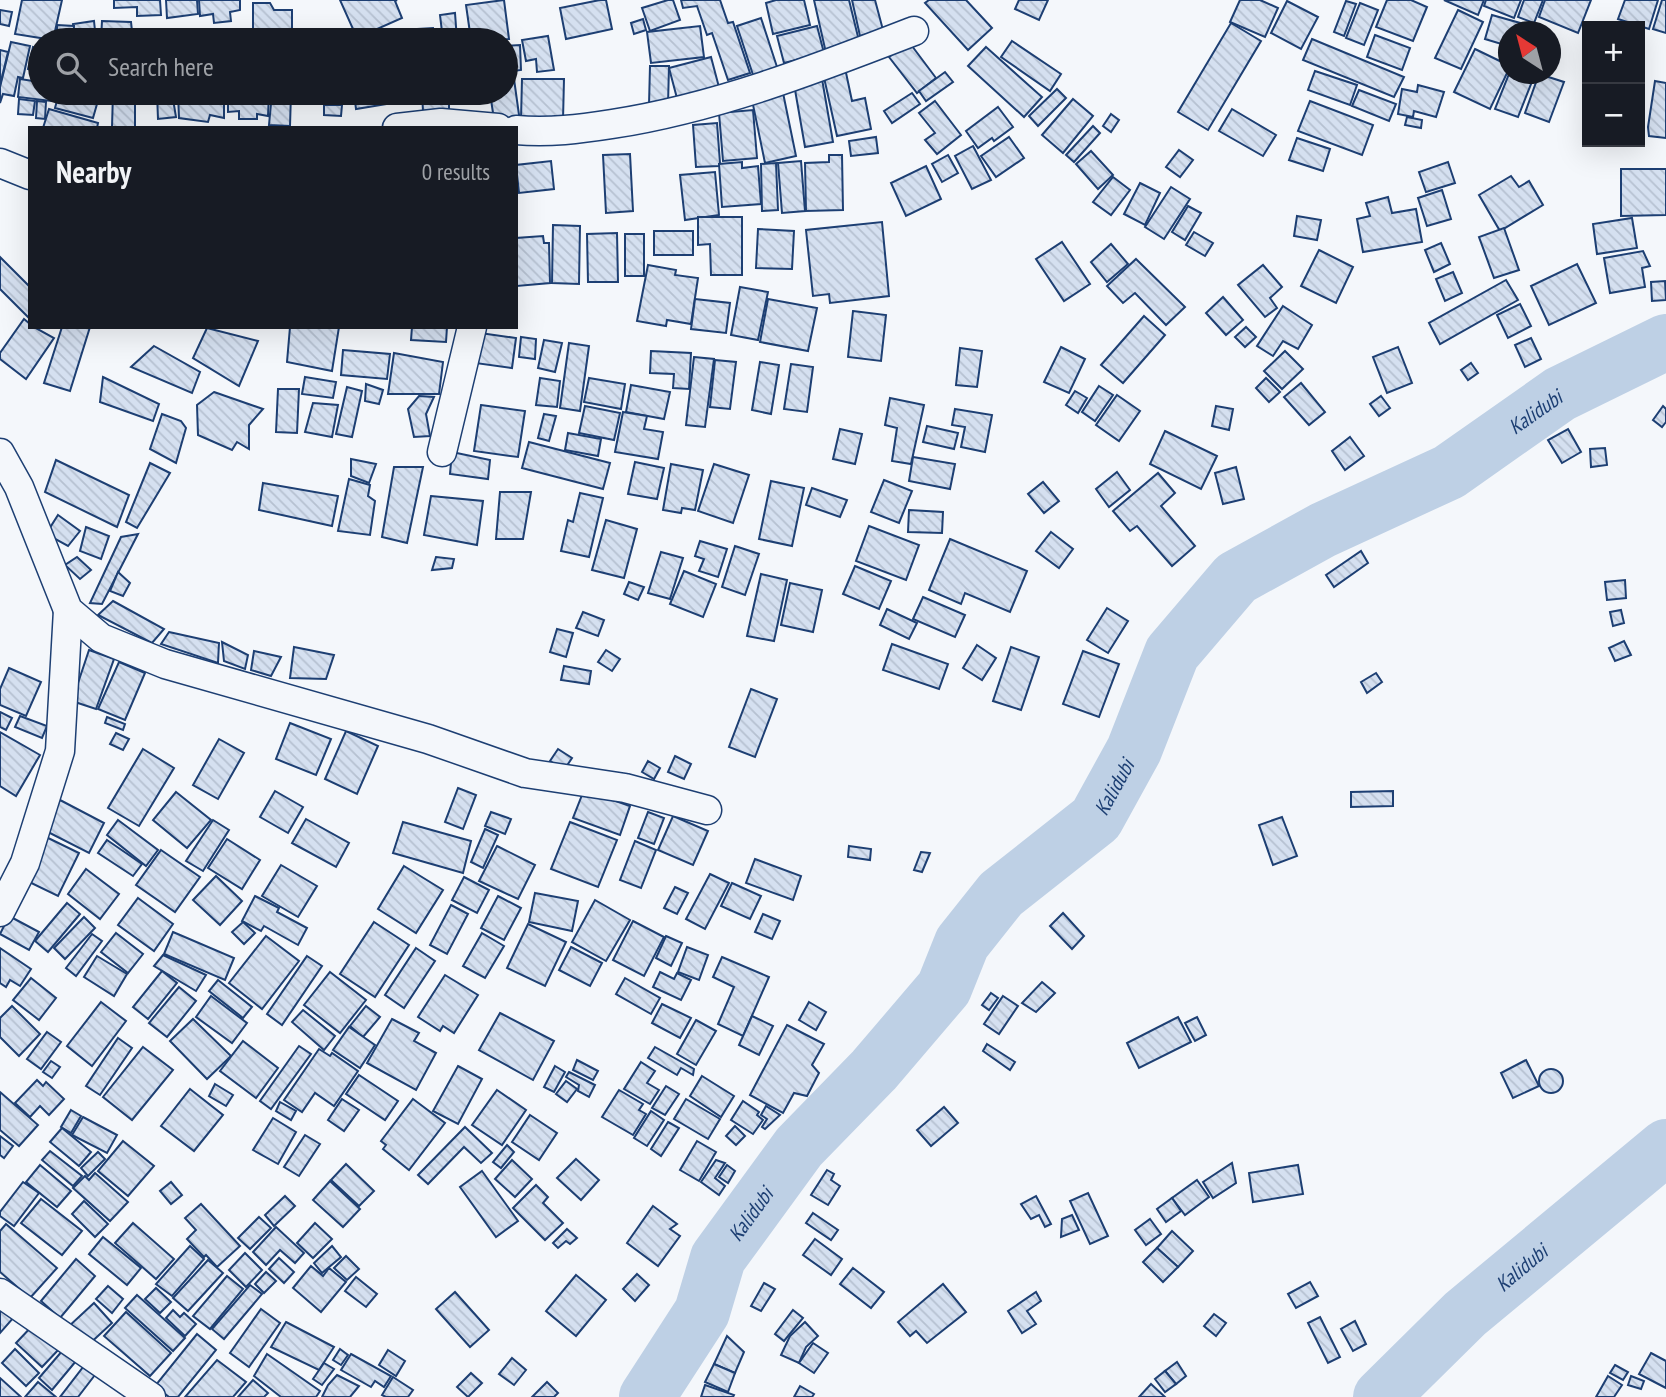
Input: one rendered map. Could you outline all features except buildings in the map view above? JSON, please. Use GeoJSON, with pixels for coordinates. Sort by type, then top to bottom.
{"type":"FeatureCollection","features":[{"type":"Feature","properties":{"kind":"street"},"geometry":{"type":"LineString","coordinates":[[518,130],[560,132],[639,120],[736,96],[914,32]]}},
{"type":"Feature","properties":{"kind":"street"},"geometry":{"type":"LineString","coordinates":[[415,126],[441,123],[475,126]]}},
{"type":"Feature","properties":{"kind":"street"},"geometry":{"type":"LineString","coordinates":[[0,163],[28,174]]}},
{"type":"Feature","properties":{"kind":"street"},"geometry":{"type":"LineString","coordinates":[[442,452],[472,329]]}},
{"type":"Feature","properties":{"kind":"street"},"geometry":{"type":"LineString","coordinates":[[0,453],[19,486],[68,610],[60,751],[25,863],[0,912]]}},
{"type":"Feature","properties":{"kind":"street"},"geometry":{"type":"LineString","coordinates":[[68,610],[101,638],[165,664],[416,735],[525,773],[625,788],[707,810]]}},
{"type":"Feature","properties":{"kind":"street"},"geometry":{"type":"LineString","coordinates":[[0,1293],[151,1397]]}},
{"type":"Feature","properties":{"kind":"waterway","name":"Kalidubi"},"geometry":{"type":"LineString","coordinates":[[647,1397],[702,1312],[718,1258],[799,1147],[874,1070],[944,988],[962,943],[1001,894],[1096,819],[1134,750],[1172,653],[1236,578],[1323,530],[1449,472],[1560,394],[1666,342]]}},
{"type":"Feature","properties":{"kind":"waterway","name":"Kalidubi"},"geometry":{"type":"LineString","coordinates":[[1381,1397],[1465,1314],[1666,1147]]}}]}
